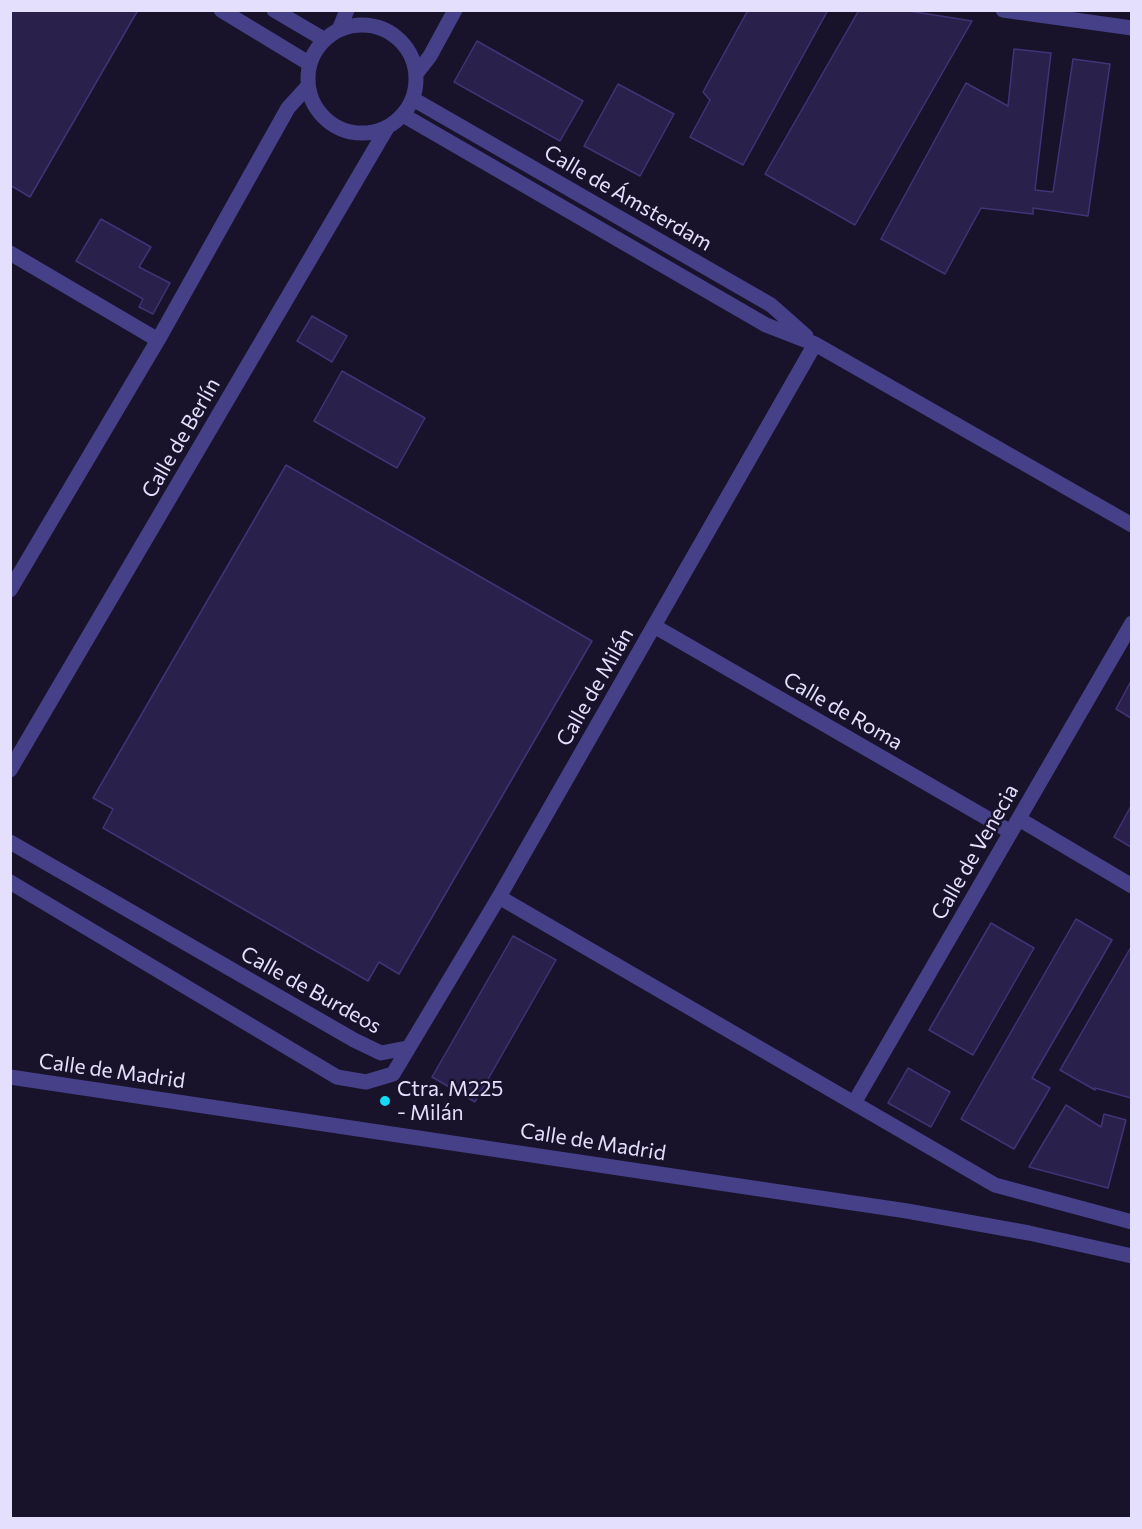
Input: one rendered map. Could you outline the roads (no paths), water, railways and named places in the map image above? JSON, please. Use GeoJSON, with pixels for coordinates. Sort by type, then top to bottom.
{"type":"FeatureCollection","features":[{"type":"Feature","properties":{"kind":"street"},"geometry":{"type":"LineString","coordinates":[[221,10],[310,64]]}},
{"type":"Feature","properties":{"kind":"street"},"geometry":{"type":"LineString","coordinates":[[274,10],[325,40]]}},
{"type":"Feature","properties":{"kind":"street"},"geometry":{"type":"LineString","coordinates":[[339,30],[347,10]]}},
{"type":"Feature","properties":{"kind":"street"},"geometry":{"type":"LineString","coordinates":[[416,74],[430,56],[455,10]]}},
{"type":"Feature","properties":{"kind":"street"},"geometry":{"type":"LineString","coordinates":[[1003,10],[1131,28]]}},
{"type":"Feature","properties":{"kind":"street"},"geometry":{"type":"LineString","coordinates":[[356,26],[373,26],[389,32],[402,43],[412,57],[416,74],[413,99],[403,115],[387,128],[370,133],[353,133],[336,127],[323,117],[313,102],[308,86],[310,64],[316,51],[325,40],[339,30],[356,26]]}},
{"type":"Feature","properties":{"kind":"street"},"geometry":{"type":"LineString","coordinates":[[10,590],[158,340],[288,108],[308,86]]}},
{"type":"Feature","properties":{"kind":"street","name":"Calle de Ámsterdam"},"geometry":{"type":"LineString","coordinates":[[413,99],[771,305],[815,344]]}},
{"type":"Feature","properties":{"kind":"street","name":"Calle de Ámsterdam"},"geometry":{"type":"LineString","coordinates":[[403,115],[766,325],[815,344],[1131,525]]}},
{"type":"Feature","properties":{"kind":"street","name":"Calle de Berlín"},"geometry":{"type":"LineString","coordinates":[[10,770],[387,128]]}},
{"type":"Feature","properties":{"kind":"street"},"geometry":{"type":"LineString","coordinates":[[10,254],[158,340]]}},
{"type":"Feature","properties":{"kind":"street","name":"Calle de Milán"},"geometry":{"type":"LineString","coordinates":[[407,1048],[499,897],[815,344]]}},
{"type":"Feature","properties":{"kind":"street","name":"Calle de Venecia"},"geometry":{"type":"LineString","coordinates":[[854,1103],[1131,623]]}},
{"type":"Feature","properties":{"kind":"street","name":"Calle de Roma"},"geometry":{"type":"LineString","coordinates":[[654,626],[1015,825],[1131,886]]}},
{"type":"Feature","properties":{"kind":"street","name":"Calle de Burdeos"},"geometry":{"type":"LineString","coordinates":[[10,842],[354,1040],[381,1053],[407,1048]]}},
{"type":"Feature","properties":{"kind":"street"},"geometry":{"type":"LineString","coordinates":[[10,882],[337,1077],[366,1082],[393,1074],[407,1048]]}},
{"type":"Feature","properties":{"kind":"street"},"geometry":{"type":"LineString","coordinates":[[499,897],[995,1185],[1131,1222]]}},
{"type":"Feature","properties":{"kind":"street","name":"Calle de Madrid"},"geometry":{"type":"LineString","coordinates":[[10,1077],[885,1208],[1029,1233],[1131,1256]]}},
{"type":"Feature","properties":{"kind":"place","name":"Ctra. M225 - Milán"},"geometry":{"type":"Point","coordinates":[385,1101]}}]}
